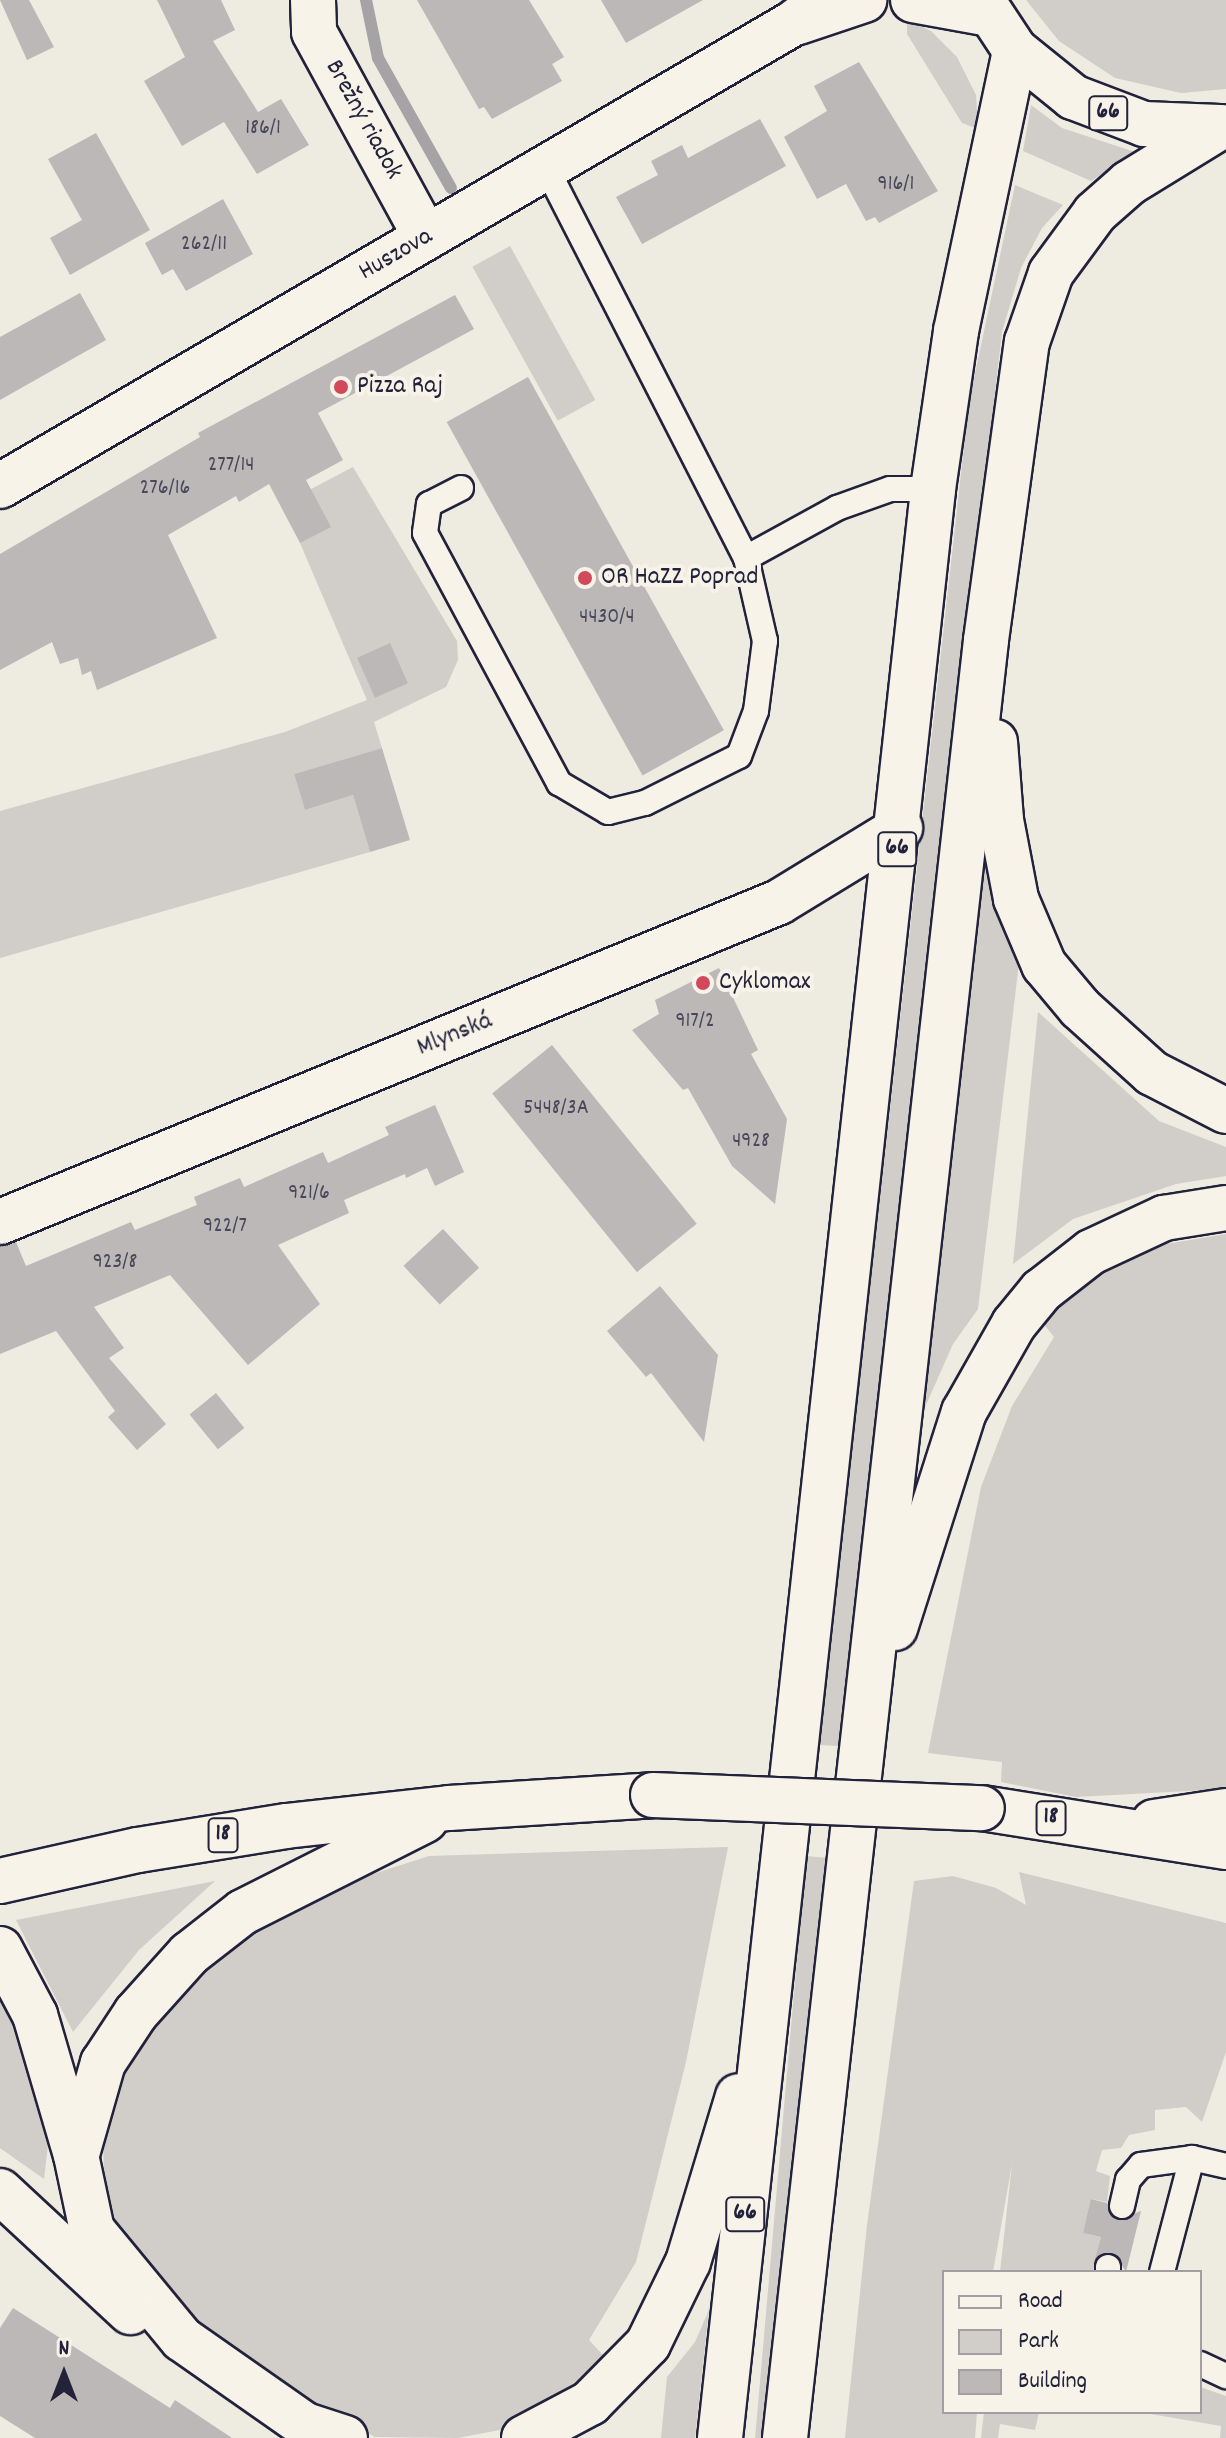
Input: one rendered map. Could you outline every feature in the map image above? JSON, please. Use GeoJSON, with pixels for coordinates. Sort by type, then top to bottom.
{"type":"FeatureCollection","features":[{"type":"Feature","properties":{"kind":"main road","name":"Brežný riadok"},"geometry":{"type":"LineString","coordinates":[[313,0],[314,32],[426,237]]}},
{"type":"Feature","properties":{"kind":"main road","name":"Huszova"},"geometry":{"type":"LineString","coordinates":[[0,486],[808,12],[864,0]]}},
{"type":"Feature","properties":{"kind":"main road"},"geometry":{"type":"LineString","coordinates":[[913,0],[985,7]]}},
{"type":"Feature","properties":{"kind":"main road","name":"66"},"geometry":{"type":"LineString","coordinates":[[985,7],[1015,50],[1063,91],[1119,118],[1169,128],[1223,126]]}},
{"type":"Feature","properties":{"kind":"main road","name":"66"},"geometry":{"type":"LineString","coordinates":[[720,2438],[900,828],[933,489],[956,331],[1015,50]]}},
{"type":"Feature","properties":{"kind":"main road","name":"66"},"geometry":{"type":"LineString","coordinates":[[785,2438],[986,640],[1027,342],[1051,273],[1106,203],[1223,126]]}},
{"type":"Feature","properties":{"kind":"main road"},"geometry":{"type":"LineString","coordinates":[[986,640],[1001,820],[1016,899],[1044,965],[1080,1008],[1152,1073],[1226,1111]]}},
{"type":"Feature","properties":{"kind":"main road","name":"Mlynská"},"geometry":{"type":"LineString","coordinates":[[0,1222],[779,902],[900,828]]}},
{"type":"Feature","properties":{"kind":"main road"},"geometry":{"type":"LineString","coordinates":[[865,1722],[964,1412],[1014,1324],[1041,1291],[1091,1252],[1164,1218],[1226,1208]]}},
{"type":"Feature","properties":{"kind":"main road","name":"18"},"geometry":{"type":"LineString","coordinates":[[0,1881],[213,1836],[449,1808],[653,1795],[982,1808],[1226,1847]]}},
{"type":"Feature","properties":{"kind":"main road"},"geometry":{"type":"LineString","coordinates":[[76,2155],[103,2063],[136,2013],[189,1954],[243,1912],[449,1808]]}},
{"type":"Feature","properties":{"kind":"main road"},"geometry":{"type":"LineString","coordinates":[[1120,1828],[1226,1811]]}},
{"type":"Feature","properties":{"kind":"main road"},"geometry":{"type":"LineString","coordinates":[[0,1949],[35,2015],[76,2155],[92,2230],[182,2339],[305,2425],[345,2438]]}},
{"type":"Feature","properties":{"kind":"main road"},"geometry":{"type":"LineString","coordinates":[[524,2438],[590,2403],[648,2344],[671,2303],[770,1990]]}},
{"type":"Feature","properties":{"kind":"main road"},"geometry":{"type":"LineString","coordinates":[[0,2191],[239,2412],[278,2438]]}},
{"type":"Feature","properties":{"kind":"lane"},"geometry":{"type":"LineString","coordinates":[[461,488],[429,504],[425,533],[559,783],[608,812],[645,803],[739,756],[756,711],[765,641],[746,558],[546,167]]}},
{"type":"Feature","properties":{"kind":"lane"},"geometry":{"type":"LineString","coordinates":[[746,558],[837,508],[890,489],[933,489]]}},
{"type":"Feature","properties":{"kind":"lane"},"geometry":{"type":"LineString","coordinates":[[1122,2206],[1128,2180],[1141,2165],[1192,2158],[1226,2166]]}},
{"type":"Feature","properties":{"kind":"lane"},"geometry":{"type":"LineString","coordinates":[[1163,2270],[1192,2158]]}},
{"type":"Feature","properties":{"kind":"lane"},"geometry":{"type":"LineString","coordinates":[[1202,2365],[1226,2376]]}},
{"type":"Feature","properties":{"kind":"green space"},"geometry":{"type":"Polygon","coordinates":[[[1026,0],[1226,0],[1226,89],[1181,93],[1115,78],[1059,41],[1026,0]]]}},
{"type":"Feature","properties":{"kind":"green space"},"geometry":{"type":"Polygon","coordinates":[[[907,19],[931,31],[957,57],[976,95],[978,129],[962,123],[907,34],[907,19]]]}},
{"type":"Feature","properties":{"kind":"green space"},"geometry":{"type":"Polygon","coordinates":[[[1031,105],[1062,128],[1135,152],[1091,181],[1023,151],[1031,105]]]}},
{"type":"Feature","properties":{"kind":"green space"},"geometry":{"type":"Polygon","coordinates":[[[1015,185],[1063,205],[1042,228],[1021,268],[1002,332],[839,1746],[819,1745],[969,402],[1015,185]]]}},
{"type":"Feature","properties":{"kind":"green space"},"geometry":{"type":"Polygon","coordinates":[[[510,246],[595,400],[558,421],[472,267],[510,246]]]}},
{"type":"Feature","properties":{"kind":"green space"},"geometry":{"type":"Polygon","coordinates":[[[353,467],[457,641],[458,660],[446,687],[374,722],[382,748],[294,774],[305,810],[353,795],[370,852],[0,958],[0,811],[285,732],[367,700],[300,543],[311,489],[353,467]]]}},
{"type":"Feature","properties":{"kind":"green space"},"geometry":{"type":"Polygon","coordinates":[[[984,852],[990,886],[1019,963],[978,1309],[953,1344],[922,1414],[984,852]]]}},
{"type":"Feature","properties":{"kind":"green space"},"geometry":{"type":"Polygon","coordinates":[[[1038,1012],[1159,1121],[1226,1147],[1226,1176],[1176,1184],[1073,1219],[1013,1264],[1038,1012]]]}},
{"type":"Feature","properties":{"kind":"green space"},"geometry":{"type":"Polygon","coordinates":[[[1226,1234],[1226,1789],[1076,1797],[1001,1782],[1002,1762],[928,1753],[981,1487],[1012,1406],[1054,1337],[1042,1322],[1074,1289],[1116,1265],[1166,1244],[1226,1234]]]}},
{"type":"Feature","properties":{"kind":"green space"},"geometry":{"type":"Polygon","coordinates":[[[728,1847],[686,2062],[636,2262],[589,2340],[613,2366],[521,2426],[458,2438],[375,2437],[266,2375],[158,2296],[116,2233],[104,2174],[102,2106],[136,2042],[189,1979],[256,1923],[339,1885],[429,1856],[728,1847]]]}},
{"type":"Feature","properties":{"kind":"green space"},"geometry":{"type":"Polygon","coordinates":[[[806,1856],[829,1858],[778,2438],[755,2438],[806,1856]]]}},
{"type":"Feature","properties":{"kind":"green space"},"geometry":{"type":"Polygon","coordinates":[[[1019,1872],[1226,1923],[1226,2052],[1202,2122],[1186,2107],[1155,2110],[1155,2130],[1129,2135],[1121,2148],[1102,2150],[1096,2171],[1110,2176],[1107,2202],[1092,2199],[1083,2233],[1101,2237],[1093,2270],[1000,2270],[1012,2164],[993,2270],[942,2270],[942,2414],[977,2414],[975,2438],[845,2438],[867,2225],[914,1881],[953,1876],[996,1888],[1026,1905],[1019,1872]]]}},
{"type":"Feature","properties":{"kind":"green space"},"geometry":{"type":"Polygon","coordinates":[[[215,1881],[139,1950],[73,2032],[16,1920],[215,1881]]]}},
{"type":"Feature","properties":{"kind":"green space"},"geometry":{"type":"Polygon","coordinates":[[[0,1973],[49,2136],[44,2179],[0,2148],[0,1973]]]}},
{"type":"Feature","properties":{"kind":"green space"},"geometry":{"type":"Polygon","coordinates":[[[709,2310],[695,2438],[661,2438],[667,2377],[695,2342],[709,2310]]]}},
{"type":"Feature","properties":{"kind":"green space"},"geometry":{"type":"Polygon","coordinates":[[[1202,2388],[1226,2396],[1226,2438],[1220,2438],[1221,2426],[1151,2414],[1202,2414],[1202,2388]]]}},
{"type":"Feature","properties":{"kind":"green space"},"geometry":{"type":"Polygon","coordinates":[[[984,2414],[1039,2414],[1035,2430],[1000,2424],[998,2438],[981,2438],[984,2414]]]}},
{"type":"Feature","properties":{"kind":"building"},"geometry":{"type":"Polygon","coordinates":[[[0,0],[29,0],[54,47],[27,60],[0,0]]]}},
{"type":"Feature","properties":{"kind":"building"},"geometry":{"type":"Polygon","coordinates":[[[157,0],[221,0],[235,30],[213,41],[258,112],[281,99],[309,145],[257,174],[224,122],[182,146],[144,81],[185,57],[157,0]]]}},
{"type":"Feature","properties":{"kind":"building"},"geometry":{"type":"Polygon","coordinates":[[[417,0],[529,0],[564,57],[552,64],[562,81],[492,119],[484,107],[479,109],[417,0]]]}},
{"type":"Feature","properties":{"kind":"building"},"geometry":{"type":"Polygon","coordinates":[[[601,0],[703,0],[626,43],[601,0]]]}},
{"type":"Feature","properties":{"kind":"building"},"geometry":{"type":"Polygon","coordinates":[[[859,62],[938,191],[879,223],[875,217],[866,221],[846,184],[817,199],[784,137],[827,111],[814,86],[859,62]]]}},
{"type":"Feature","properties":{"kind":"building"},"geometry":{"type":"Polygon","coordinates":[[[760,119],[786,166],[642,244],[616,197],[658,175],[651,161],[682,145],[688,158],[760,119]]]}},
{"type":"Feature","properties":{"kind":"building"},"geometry":{"type":"Polygon","coordinates":[[[96,133],[150,230],[70,275],[50,238],[82,220],[48,159],[96,133]]]}},
{"type":"Feature","properties":{"kind":"building"},"geometry":{"type":"Polygon","coordinates":[[[223,199],[253,254],[186,291],[173,269],[162,275],[145,243],[223,199]]]}},
{"type":"Feature","properties":{"kind":"building"},"geometry":{"type":"Polygon","coordinates":[[[80,293],[106,340],[0,400],[0,337],[80,293]]]}},
{"type":"Feature","properties":{"kind":"building"},"geometry":{"type":"Polygon","coordinates":[[[455,295],[474,329],[318,413],[343,460],[306,480],[331,527],[300,543],[269,484],[239,502],[236,496],[168,535],[217,638],[97,690],[91,671],[82,675],[78,658],[60,664],[52,642],[0,670],[0,554],[200,437],[198,433],[455,295]]]}},
{"type":"Feature","properties":{"kind":"building"},"geometry":{"type":"Polygon","coordinates":[[[528,377],[724,730],[643,775],[447,422],[528,377]]]}},
{"type":"Feature","properties":{"kind":"building"},"geometry":{"type":"Polygon","coordinates":[[[390,643],[408,683],[375,698],[357,658],[390,643]]]}},
{"type":"Feature","properties":{"kind":"building"},"geometry":{"type":"Polygon","coordinates":[[[382,748],[410,840],[370,852],[353,795],[305,810],[294,774],[382,748]]]}},
{"type":"Feature","properties":{"kind":"building"},"geometry":{"type":"Polygon","coordinates":[[[719,968],[758,1050],[751,1054],[787,1119],[775,1204],[732,1166],[688,1088],[683,1090],[632,1030],[659,1014],[655,1000],[719,968]]]}},
{"type":"Feature","properties":{"kind":"building"},"geometry":{"type":"Polygon","coordinates":[[[552,1045],[697,1224],[637,1272],[492,1093],[552,1045]]]}},
{"type":"Feature","properties":{"kind":"building"},"geometry":{"type":"Polygon","coordinates":[[[435,1105],[464,1172],[435,1186],[427,1168],[406,1178],[405,1174],[344,1200],[349,1213],[278,1245],[320,1304],[248,1365],[170,1275],[94,1307],[124,1348],[109,1358],[166,1424],[137,1450],[108,1417],[115,1411],[56,1331],[0,1354],[0,1246],[16,1242],[26,1266],[131,1222],[135,1230],[197,1205],[194,1197],[240,1178],[244,1187],[323,1152],[328,1163],[389,1135],[385,1127],[435,1105]]]}},
{"type":"Feature","properties":{"kind":"building"},"geometry":{"type":"Polygon","coordinates":[[[443,1229],[479,1268],[440,1305],[404,1266],[443,1229]]]}},
{"type":"Feature","properties":{"kind":"building"},"geometry":{"type":"Polygon","coordinates":[[[660,1286],[718,1355],[704,1442],[651,1373],[646,1377],[607,1331],[660,1286]]]}},
{"type":"Feature","properties":{"kind":"building"},"geometry":{"type":"Polygon","coordinates":[[[216,1393],[244,1428],[218,1449],[190,1414],[216,1393]]]}},
{"type":"Feature","properties":{"kind":"building"},"geometry":{"type":"Polygon","coordinates":[[[1091,2199],[1107,2203],[1118,2220],[1141,2211],[1126,2270],[1115,2254],[1101,2254],[1094,2263],[1101,2237],[1083,2233],[1091,2199]]]}},
{"type":"Feature","properties":{"kind":"building"},"geometry":{"type":"Polygon","coordinates":[[[13,2308],[170,2408],[175,2400],[232,2438],[35,2438],[0,2416],[0,2328],[13,2308]]]}},
{"type":"Feature","properties":{"kind":"waterway"},"geometry":{"type":"LineString","coordinates":[[366,0],[378,58],[451,188]]}},
{"type":"Feature","properties":{"kind":"place","name":"Pizza Raj"},"geometry":{"type":"Point","coordinates":[341,387]}},
{"type":"Feature","properties":{"kind":"place","name":"OR HaZZ Poprad"},"geometry":{"type":"Point","coordinates":[585,578]}},
{"type":"Feature","properties":{"kind":"place","name":"Cyklomax"},"geometry":{"type":"Point","coordinates":[703,983]}}]}
